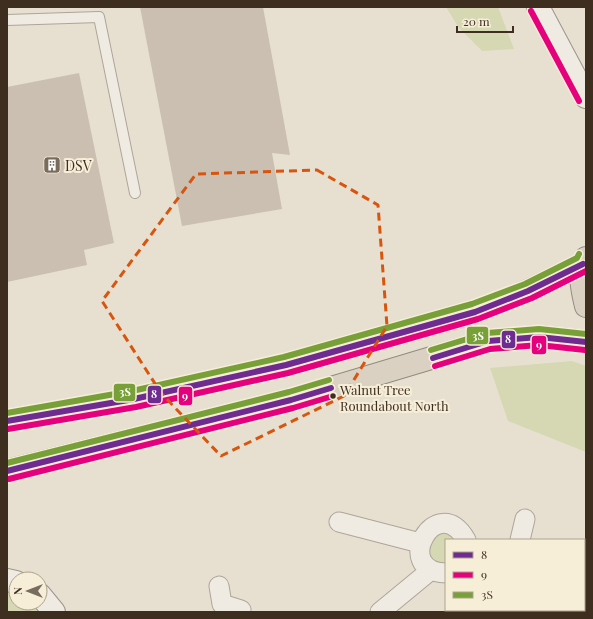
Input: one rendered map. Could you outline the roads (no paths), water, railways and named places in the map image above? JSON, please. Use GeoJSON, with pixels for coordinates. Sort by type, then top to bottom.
{"type":"FeatureCollection","features":[{"type":"Feature","properties":{"kind":"highway"},"geometry":{"type":"LineString","coordinates":[[584,261],[581,288],[586,306]]}},
{"type":"Feature","properties":{"kind":"highway"},"geometry":{"type":"LineString","coordinates":[[7,421],[134,399],[286,365],[414,330],[474,312],[528,291],[584,261]]}},
{"type":"Feature","properties":{"kind":"highway"},"geometry":{"type":"LineString","coordinates":[[7,471],[291,400],[488,341],[539,337],[586,342]]}},
{"type":"Feature","properties":{"kind":"street"},"geometry":{"type":"LineString","coordinates":[[538,7],[583,93],[586,112]]}},
{"type":"Feature","properties":{"kind":"street"},"geometry":{"type":"LineString","coordinates":[[520,539],[525,519]]}},
{"type":"Feature","properties":{"kind":"street"},"geometry":{"type":"LineString","coordinates":[[339,522],[420,543]]}},
{"type":"Feature","properties":{"kind":"street"},"geometry":{"type":"LineString","coordinates":[[380,612],[438,571],[421,558],[419,550],[420,543],[428,530],[442,524],[457,528],[465,539]]}},
{"type":"Feature","properties":{"kind":"street"},"geometry":{"type":"LineString","coordinates":[[219,586],[218,608],[241,610]]}},
{"type":"Feature","properties":{"kind":"lane"},"geometry":{"type":"LineString","coordinates":[[7,20],[99,17],[135,193]]}},
{"type":"Feature","properties":{"kind":"place","name":"DSV"},"geometry":{"type":"Point","coordinates":[52,165]}},
{"type":"Feature","properties":{"kind":"place","name":"Walnut Tree Roundabout North"},"geometry":{"type":"Point","coordinates":[333,396]}}]}
